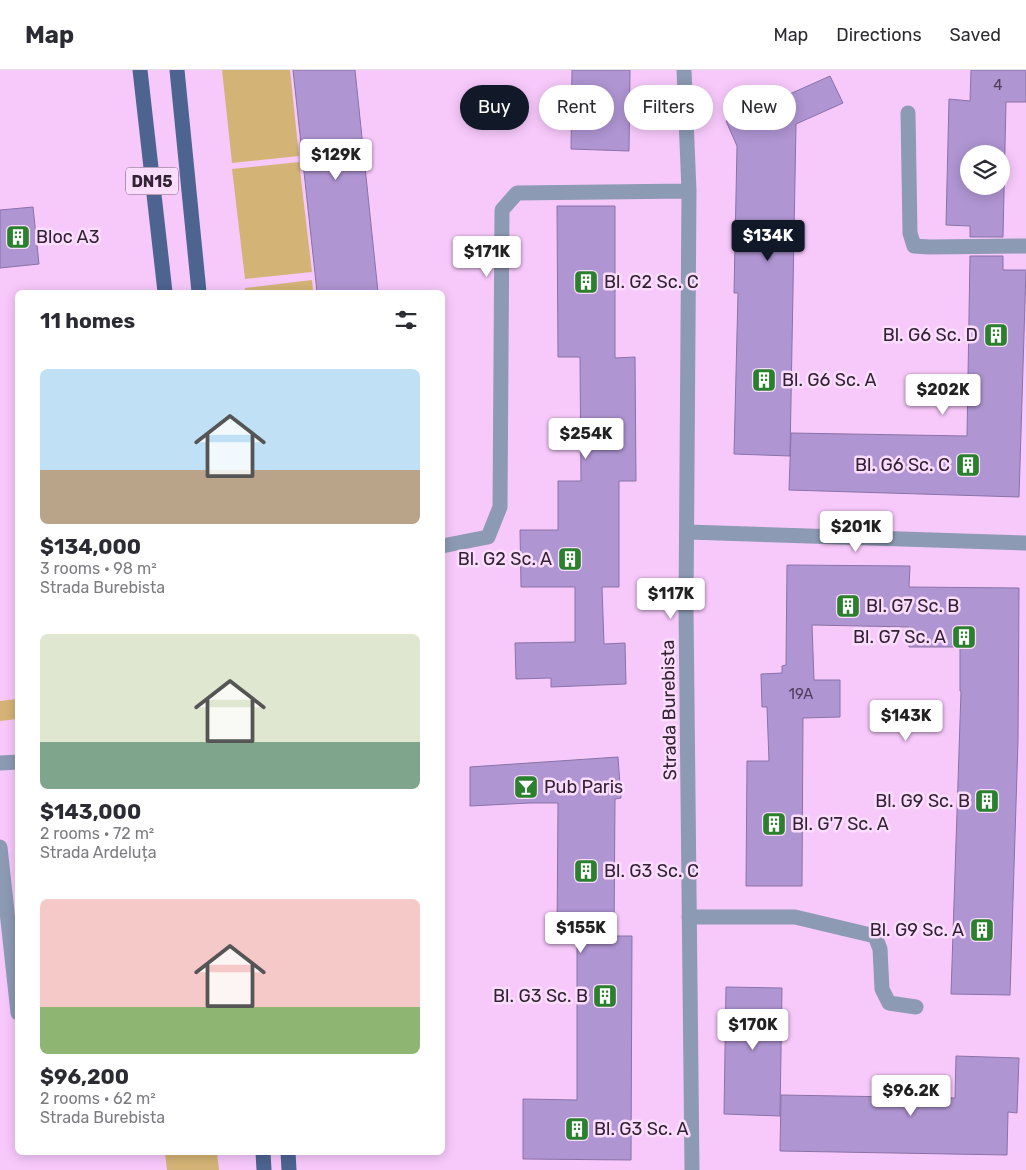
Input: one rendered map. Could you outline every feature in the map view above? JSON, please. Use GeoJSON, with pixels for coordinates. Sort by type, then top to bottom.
{"type":"FeatureCollection","features":[{"type":"Feature","properties":{"kind":"main road","name":"DN15"},"geometry":{"type":"LineString","coordinates":[[140,70],[165,290]]}},
{"type":"Feature","properties":{"kind":"main road","name":"DN15"},"geometry":{"type":"LineString","coordinates":[[177,70],[200,290]]}},
{"type":"Feature","properties":{"kind":"main road"},"geometry":{"type":"LineString","coordinates":[[263,1155],[264,1170]]}},
{"type":"Feature","properties":{"kind":"main road"},"geometry":{"type":"LineString","coordinates":[[288,1155],[289,1170]]}},
{"type":"Feature","properties":{"kind":"street","name":"Strada Burebista"},"geometry":{"type":"LineString","coordinates":[[684,70],[689,191],[686,607],[692,1170]]}},
{"type":"Feature","properties":{"kind":"street"},"geometry":{"type":"LineString","coordinates":[[908,113],[910,233],[914,246],[1026,246]]}},
{"type":"Feature","properties":{"kind":"street"},"geometry":{"type":"LineString","coordinates":[[445,545],[488,538],[500,507],[502,210],[517,192],[689,191]]}},
{"type":"Feature","properties":{"kind":"street"},"geometry":{"type":"LineString","coordinates":[[688,532],[1026,543]]}},
{"type":"Feature","properties":{"kind":"street"},"geometry":{"type":"LineString","coordinates":[[0,763],[15,762]]}},
{"type":"Feature","properties":{"kind":"street"},"geometry":{"type":"LineString","coordinates":[[0,847],[15,985]]}},
{"type":"Feature","properties":{"kind":"street"},"geometry":{"type":"LineString","coordinates":[[689,917],[795,917],[875,936],[880,949],[882,989],[889,1002],[916,1006]]}},
{"type":"Feature","properties":{"kind":"shaded area"},"geometry":{"type":"Polygon","coordinates":[[[222,70],[290,70],[299,156],[232,163],[222,70]]]}},
{"type":"Feature","properties":{"kind":"shaded area"},"geometry":{"type":"Polygon","coordinates":[[[299,162],[312,272],[245,279],[232,169],[299,162]]]}},
{"type":"Feature","properties":{"kind":"shaded area"},"geometry":{"type":"Polygon","coordinates":[[[312,280],[313,290],[245,290],[245,288],[312,280]]]}},
{"type":"Feature","properties":{"kind":"shaded area"},"geometry":{"type":"Polygon","coordinates":[[[15,699],[15,719],[0,721],[0,701],[15,699]]]}},
{"type":"Feature","properties":{"kind":"shaded area"},"geometry":{"type":"Polygon","coordinates":[[[165,1155],[217,1155],[219,1170],[167,1170],[165,1155]]]}},
{"type":"Feature","properties":{"kind":"building"},"geometry":{"type":"Polygon","coordinates":[[[293,70],[355,70],[378,290],[317,290],[293,70]]]}},
{"type":"Feature","properties":{"kind":"building"},"geometry":{"type":"Polygon","coordinates":[[[572,70],[630,70],[630,85],[624,85],[624,130],[629,130],[629,151],[571,149],[571,130],[614,130],[614,85],[572,85],[572,70]]]}},
{"type":"Feature","properties":{"kind":"building"},"geometry":{"type":"Polygon","coordinates":[[[971,70],[1026,70],[1026,102],[1006,102],[1005,145],[960,145],[960,195],[1004,195],[1003,237],[970,237],[970,226],[946,225],[949,99],[970,101],[971,70]]]}},
{"type":"Feature","properties":{"kind":"building"},"geometry":{"type":"Polygon","coordinates":[[[830,76],[843,103],[796,124],[796,91],[830,76]]]}},
{"type":"Feature","properties":{"kind":"building"},"geometry":{"type":"Polygon","coordinates":[[[730,130],[796,130],[790,456],[734,454],[738,293],[734,293],[737,146],[730,130]]]}},
{"type":"Feature","properties":{"kind":"building"},"geometry":{"type":"Polygon","coordinates":[[[557,206],[615,206],[615,358],[635,357],[636,481],[619,481],[619,587],[602,587],[604,644],[625,643],[626,684],[551,687],[551,678],[516,679],[515,643],[575,642],[575,587],[521,587],[520,530],[558,530],[558,481],[581,481],[580,357],[558,357],[557,206]]]}},
{"type":"Feature","properties":{"kind":"building","name":"Bloc A3"},"geometry":{"type":"Polygon","coordinates":[[[33,207],[39,264],[0,268],[0,210],[33,207]]]}},
{"type":"Feature","properties":{"kind":"building"},"geometry":{"type":"Polygon","coordinates":[[[970,256],[1003,256],[1003,270],[1026,270],[1019,497],[789,490],[791,433],[967,436],[970,256]]]}},
{"type":"Feature","properties":{"kind":"building"},"geometry":{"type":"Polygon","coordinates":[[[787,565],[910,566],[909,587],[1019,588],[1018,741],[1010,995],[951,994],[961,691],[960,647],[909,647],[909,627],[812,625],[814,680],[840,680],[840,717],[803,718],[802,886],[746,886],[747,761],[769,761],[767,707],[762,707],[761,674],[782,673],[782,666],[786,665],[787,565]]]}},
{"type":"Feature","properties":{"kind":"building"},"geometry":{"type":"Polygon","coordinates":[[[618,757],[621,798],[615,799],[614,936],[632,936],[631,1160],[523,1159],[523,1099],[577,1100],[577,936],[557,935],[558,803],[470,806],[470,767],[618,757]]]}},
{"type":"Feature","properties":{"kind":"building"},"geometry":{"type":"Polygon","coordinates":[[[726,987],[782,988],[780,1116],[724,1114],[726,987]]]}},
{"type":"Feature","properties":{"kind":"building"},"geometry":{"type":"Polygon","coordinates":[[[956,1056],[1019,1058],[1017,1113],[1008,1112],[1007,1155],[780,1151],[781,1095],[955,1098],[956,1056]]]}},
{"type":"Feature","properties":{"kind":"place","name":"Bloc A3"},"geometry":{"type":"Point","coordinates":[18,237]}},
{"type":"Feature","properties":{"kind":"place","name":"Bl. G2 Sc. C"},"geometry":{"type":"Point","coordinates":[586,282]}},
{"type":"Feature","properties":{"kind":"place","name":"Bl. G6 Sc. D"},"geometry":{"type":"Point","coordinates":[996,335]}},
{"type":"Feature","properties":{"kind":"place","name":"Bl. G6 Sc. A"},"geometry":{"type":"Point","coordinates":[764,380]}},
{"type":"Feature","properties":{"kind":"place","name":"Bl. G6 Sc. C"},"geometry":{"type":"Point","coordinates":[968,465]}},
{"type":"Feature","properties":{"kind":"place","name":"Bl. G2 Sc. A"},"geometry":{"type":"Point","coordinates":[570,559]}},
{"type":"Feature","properties":{"kind":"place","name":"Bl. G7 Sc. B"},"geometry":{"type":"Point","coordinates":[848,606]}},
{"type":"Feature","properties":{"kind":"place","name":"Bl. G7 Sc. A"},"geometry":{"type":"Point","coordinates":[964,637]}},
{"type":"Feature","properties":{"kind":"place","name":"Pub Paris"},"geometry":{"type":"Point","coordinates":[526,787]}},
{"type":"Feature","properties":{"kind":"place","name":"Bl. G9 Sc. B"},"geometry":{"type":"Point","coordinates":[987,801]}},
{"type":"Feature","properties":{"kind":"place","name":"Bl. G'7 Sc. A"},"geometry":{"type":"Point","coordinates":[774,824]}},
{"type":"Feature","properties":{"kind":"place","name":"Bl. G3 Sc. C"},"geometry":{"type":"Point","coordinates":[586,871]}},
{"type":"Feature","properties":{"kind":"place","name":"Bl. G9 Sc. A"},"geometry":{"type":"Point","coordinates":[982,930]}},
{"type":"Feature","properties":{"kind":"place","name":"Bl. G3 Sc. B"},"geometry":{"type":"Point","coordinates":[605,996]}},
{"type":"Feature","properties":{"kind":"place","name":"Bl. G3 Sc. A"},"geometry":{"type":"Point","coordinates":[577,1129]}}]}
